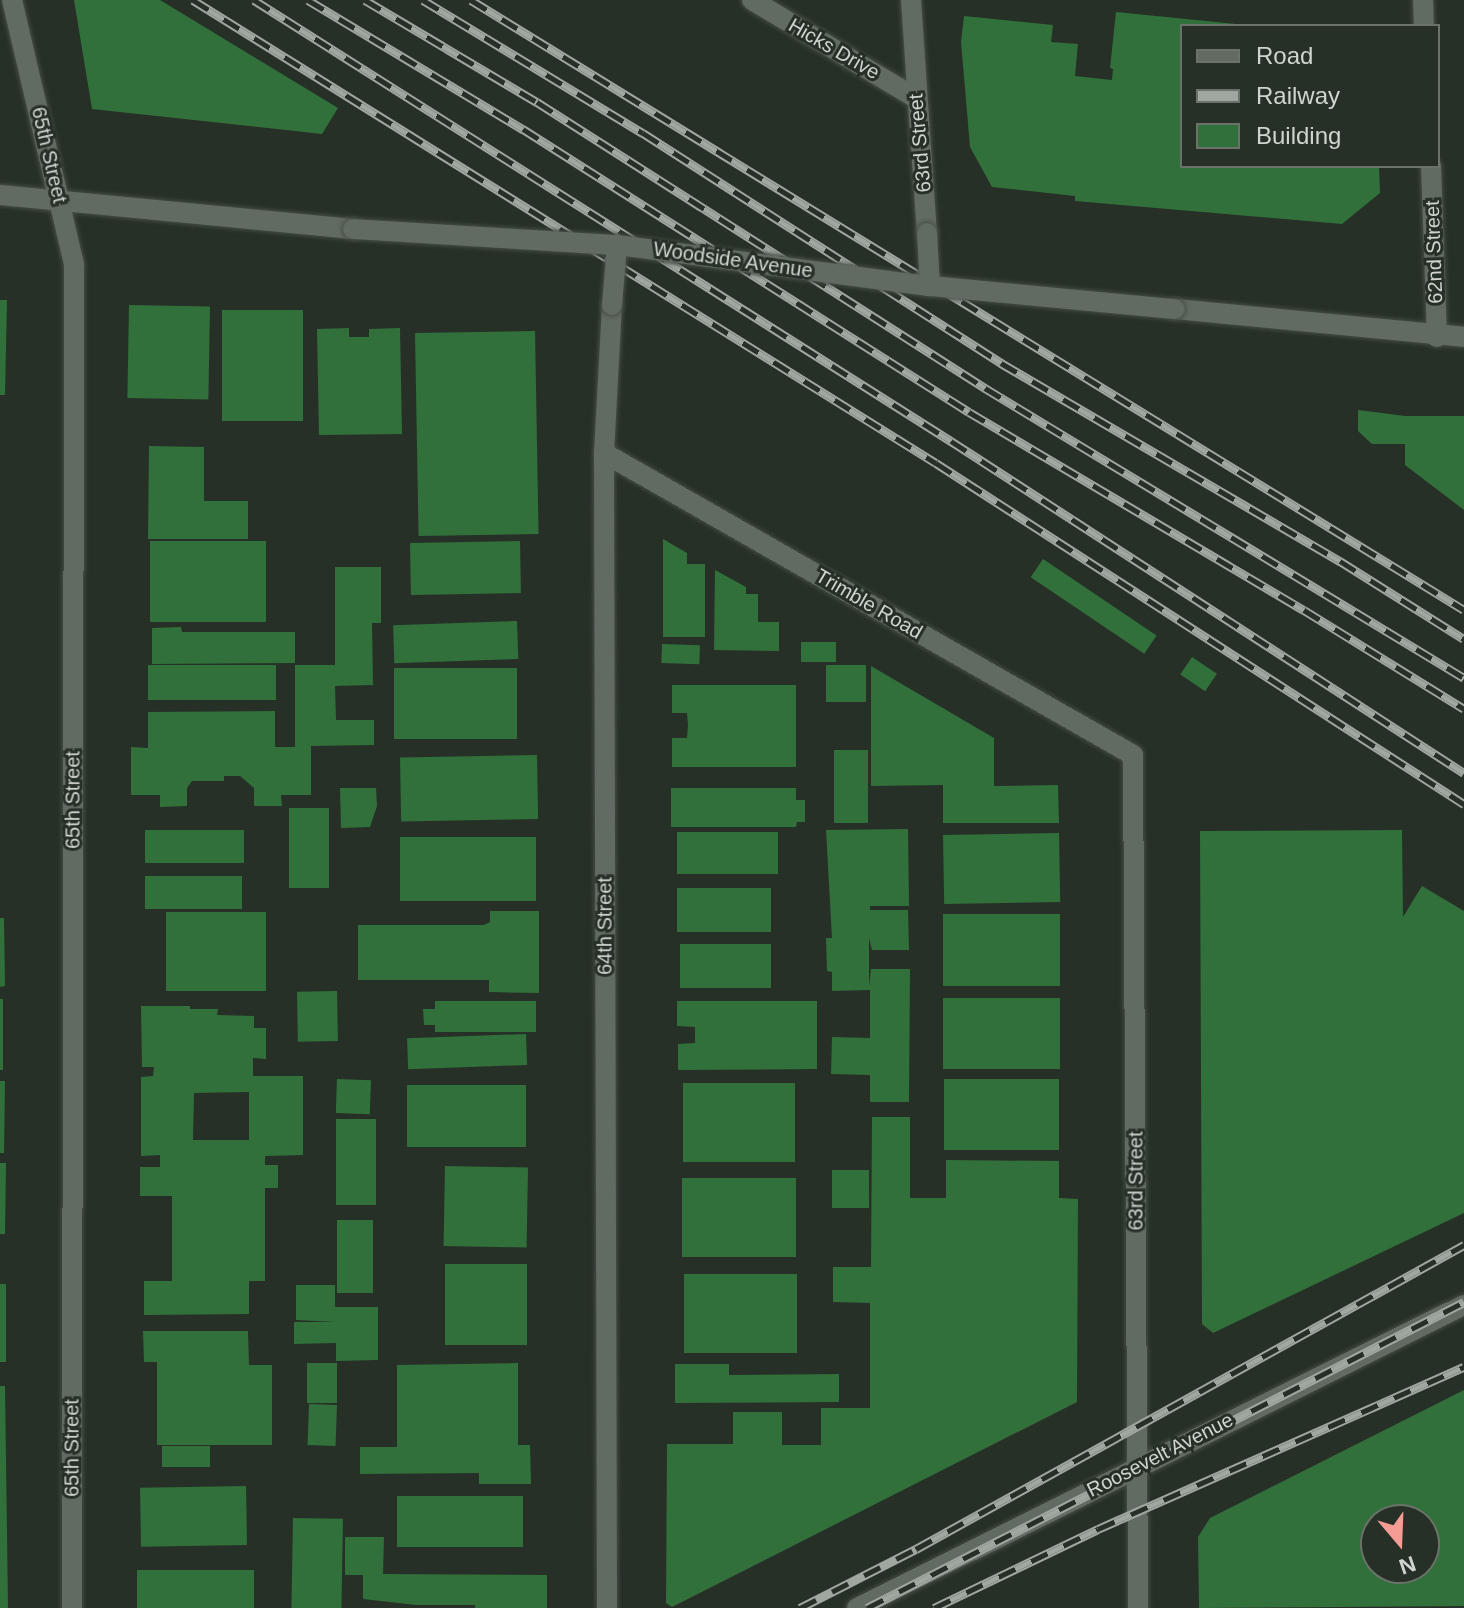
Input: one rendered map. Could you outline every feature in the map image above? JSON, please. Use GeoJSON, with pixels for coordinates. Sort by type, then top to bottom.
{"type":"FeatureCollection","features":[{"type":"Feature","properties":{"kind":"street","name":"65th Street"},"geometry":{"type":"LineString","coordinates":[[12,0],[74,265],[72,1608]]}},
{"type":"Feature","properties":{"kind":"street","name":"Hicks Drive"},"geometry":{"type":"LineString","coordinates":[[752,0],[916,98]]}},
{"type":"Feature","properties":{"kind":"street","name":"63rd Street"},"geometry":{"type":"LineString","coordinates":[[911,0],[930,286]]}},
{"type":"Feature","properties":{"kind":"street"},"geometry":{"type":"LineString","coordinates":[[1423,0],[1424,24]]}},
{"type":"Feature","properties":{"kind":"street","name":"62nd Street"},"geometry":{"type":"LineString","coordinates":[[1431,168],[1437,337]]}},
{"type":"Feature","properties":{"kind":"street","name":"Woodside Avenue"},"geometry":{"type":"LineString","coordinates":[[0,195],[60,198],[353,229],[617,245],[930,286],[1437,337],[1464,337]]}},
{"type":"Feature","properties":{"kind":"street","name":"64th Street"},"geometry":{"type":"LineString","coordinates":[[607,1608],[604,453],[617,245]]}},
{"type":"Feature","properties":{"kind":"street","name":"Trimble Road"},"geometry":{"type":"LineString","coordinates":[[604,453],[1133,755]]}},
{"type":"Feature","properties":{"kind":"street","name":"63rd Street"},"geometry":{"type":"LineString","coordinates":[[1133,755],[1138,1608]]}},
{"type":"Feature","properties":{"kind":"street","name":"Roosevelt Avenue"},"geometry":{"type":"LineString","coordinates":[[857,1608],[1464,1305]]}},
{"type":"Feature","properties":{"kind":"building"},"geometry":{"type":"Polygon","coordinates":[[[74,0],[160,0],[338,108],[322,134],[92,109],[74,0]]]}},
{"type":"Feature","properties":{"kind":"building"},"geometry":{"type":"Polygon","coordinates":[[[1116,12],[1236,24],[1180,24],[1180,168],[1379,168],[1380,193],[1342,224],[1075,201],[1075,196],[992,187],[970,147],[961,42],[964,16],[1053,25],[1051,42],[1078,44],[1075,76],[1112,80],[1113,69],[1110,68],[1116,12]]]}},
{"type":"Feature","properties":{"kind":"building"},"geometry":{"type":"Polygon","coordinates":[[[0,300],[7,300],[5,395],[0,395],[0,300]]]}},
{"type":"Feature","properties":{"kind":"building"},"geometry":{"type":"Polygon","coordinates":[[[129,305],[210,306],[208,399],[127,398],[129,305]]]}},
{"type":"Feature","properties":{"kind":"building"},"geometry":{"type":"Polygon","coordinates":[[[222,310],[303,310],[303,421],[222,421],[222,310]]]}},
{"type":"Feature","properties":{"kind":"building"},"geometry":{"type":"Polygon","coordinates":[[[349,328],[349,337],[369,337],[369,329],[400,328],[402,434],[319,435],[317,329],[349,328]]]}},
{"type":"Feature","properties":{"kind":"building"},"geometry":{"type":"Polygon","coordinates":[[[535,331],[539,534],[419,536],[415,333],[535,331]]]}},
{"type":"Feature","properties":{"kind":"building"},"geometry":{"type":"Polygon","coordinates":[[[1358,410],[1405,416],[1464,416],[1464,510],[1405,465],[1405,444],[1372,444],[1358,431],[1358,410]]]}},
{"type":"Feature","properties":{"kind":"building"},"geometry":{"type":"Polygon","coordinates":[[[149,446],[204,447],[204,501],[248,501],[248,539],[148,539],[149,446]]]}},
{"type":"Feature","properties":{"kind":"building"},"geometry":{"type":"Polygon","coordinates":[[[663,539],[687,553],[687,564],[705,564],[705,637],[663,637],[663,539]]]}},
{"type":"Feature","properties":{"kind":"building"},"geometry":{"type":"Polygon","coordinates":[[[150,541],[266,541],[266,622],[150,622],[150,541]]]}},
{"type":"Feature","properties":{"kind":"building"},"geometry":{"type":"Polygon","coordinates":[[[520,541],[521,593],[411,595],[410,543],[520,541]]]}},
{"type":"Feature","properties":{"kind":"building"},"geometry":{"type":"Polygon","coordinates":[[[1043,559],[1157,636],[1144,654],[1031,577],[1043,559]]]}},
{"type":"Feature","properties":{"kind":"building"},"geometry":{"type":"Polygon","coordinates":[[[335,567],[381,567],[381,623],[372,623],[373,685],[335,686],[336,720],[374,720],[374,745],[311,746],[311,795],[281,795],[282,806],[254,806],[254,788],[240,776],[224,776],[224,781],[192,781],[187,788],[187,806],[160,807],[160,795],[131,795],[131,747],[148,748],[148,712],[275,711],[275,747],[295,747],[295,665],[335,665],[335,567]]]}},
{"type":"Feature","properties":{"kind":"building"},"geometry":{"type":"Polygon","coordinates":[[[715,570],[746,587],[746,594],[758,594],[758,622],[779,622],[779,651],[714,650],[715,570]]]}},
{"type":"Feature","properties":{"kind":"building"},"geometry":{"type":"Polygon","coordinates":[[[517,621],[518,659],[394,663],[393,625],[517,621]]]}},
{"type":"Feature","properties":{"kind":"building"},"geometry":{"type":"Polygon","coordinates":[[[181,627],[182,632],[295,632],[295,663],[152,664],[152,628],[181,627]]]}},
{"type":"Feature","properties":{"kind":"building"},"geometry":{"type":"Polygon","coordinates":[[[801,642],[836,642],[836,662],[801,662],[801,642]]]}},
{"type":"Feature","properties":{"kind":"building"},"geometry":{"type":"Polygon","coordinates":[[[662,644],[700,645],[699,664],[661,663],[662,644]]]}},
{"type":"Feature","properties":{"kind":"building"},"geometry":{"type":"Polygon","coordinates":[[[1192,657],[1217,674],[1205,691],[1180,674],[1192,657]]]}},
{"type":"Feature","properties":{"kind":"building"},"geometry":{"type":"Polygon","coordinates":[[[148,665],[276,665],[276,700],[148,700],[148,665]]]}},
{"type":"Feature","properties":{"kind":"building"},"geometry":{"type":"Polygon","coordinates":[[[826,665],[866,665],[866,702],[826,702],[826,665]]]}},
{"type":"Feature","properties":{"kind":"building"},"geometry":{"type":"Polygon","coordinates":[[[871,666],[994,738],[994,786],[1058,785],[1059,823],[943,823],[943,785],[871,786],[871,666]]]}},
{"type":"Feature","properties":{"kind":"building"},"geometry":{"type":"Polygon","coordinates":[[[394,668],[517,668],[517,739],[394,739],[394,668]]]}},
{"type":"Feature","properties":{"kind":"building"},"geometry":{"type":"Polygon","coordinates":[[[672,685],[796,685],[796,767],[672,767],[672,738],[687,738],[688,725],[687,713],[672,713],[672,685]]]}},
{"type":"Feature","properties":{"kind":"building"},"geometry":{"type":"Polygon","coordinates":[[[834,750],[868,750],[868,823],[834,823],[834,750]]]}},
{"type":"Feature","properties":{"kind":"building"},"geometry":{"type":"Polygon","coordinates":[[[537,755],[538,819],[401,821],[400,757],[537,755]]]}},
{"type":"Feature","properties":{"kind":"building"},"geometry":{"type":"Polygon","coordinates":[[[340,788],[376,788],[377,806],[370,827],[341,828],[340,788]]]}},
{"type":"Feature","properties":{"kind":"building"},"geometry":{"type":"Polygon","coordinates":[[[671,788],[796,788],[796,800],[805,800],[805,822],[797,822],[796,827],[671,827],[671,788]]]}},
{"type":"Feature","properties":{"kind":"building"},"geometry":{"type":"Polygon","coordinates":[[[289,808],[329,808],[329,888],[289,888],[289,808]]]}},
{"type":"Feature","properties":{"kind":"building"},"geometry":{"type":"Polygon","coordinates":[[[908,829],[909,906],[870,906],[870,910],[908,910],[909,950],[872,950],[869,938],[869,986],[871,969],[910,969],[909,1102],[870,1102],[870,1075],[831,1074],[832,1037],[870,1038],[870,990],[832,991],[832,972],[827,971],[826,938],[832,938],[826,830],[908,829]]]}},
{"type":"Feature","properties":{"kind":"building"},"geometry":{"type":"Polygon","coordinates":[[[145,830],[244,830],[244,863],[145,863],[145,830]]]}},
{"type":"Feature","properties":{"kind":"building"},"geometry":{"type":"Polygon","coordinates":[[[1402,830],[1403,917],[1422,886],[1464,911],[1464,1213],[1213,1333],[1202,1324],[1200,831],[1402,830]]]}},
{"type":"Feature","properties":{"kind":"building"},"geometry":{"type":"Polygon","coordinates":[[[677,832],[778,832],[778,874],[677,874],[677,832]]]}},
{"type":"Feature","properties":{"kind":"building"},"geometry":{"type":"Polygon","coordinates":[[[1059,833],[1060,902],[944,904],[943,835],[1059,833]]]}},
{"type":"Feature","properties":{"kind":"building"},"geometry":{"type":"Polygon","coordinates":[[[400,837],[536,837],[536,901],[400,901],[400,837]]]}},
{"type":"Feature","properties":{"kind":"building"},"geometry":{"type":"Polygon","coordinates":[[[145,876],[242,876],[242,909],[145,909],[145,876]]]}},
{"type":"Feature","properties":{"kind":"building"},"geometry":{"type":"Polygon","coordinates":[[[677,888],[771,888],[771,932],[677,932],[677,888]]]}},
{"type":"Feature","properties":{"kind":"building"},"geometry":{"type":"Polygon","coordinates":[[[490,911],[539,911],[539,993],[489,992],[489,980],[358,980],[358,925],[484,925],[490,922],[490,911]]]}},
{"type":"Feature","properties":{"kind":"building"},"geometry":{"type":"Polygon","coordinates":[[[166,912],[266,912],[266,991],[166,991],[166,912]]]}},
{"type":"Feature","properties":{"kind":"building"},"geometry":{"type":"Polygon","coordinates":[[[943,914],[1060,914],[1060,986],[943,986],[943,914]]]}},
{"type":"Feature","properties":{"kind":"building"},"geometry":{"type":"Polygon","coordinates":[[[0,918],[4,918],[5,986],[0,987],[0,918]]]}},
{"type":"Feature","properties":{"kind":"building"},"geometry":{"type":"Polygon","coordinates":[[[680,944],[771,944],[771,988],[680,988],[680,944]]]}},
{"type":"Feature","properties":{"kind":"building"},"geometry":{"type":"Polygon","coordinates":[[[337,991],[338,1041],[298,1042],[297,992],[337,991]]]}},
{"type":"Feature","properties":{"kind":"building"},"geometry":{"type":"Polygon","coordinates":[[[943,998],[1060,998],[1060,1069],[943,1069],[943,998]]]}},
{"type":"Feature","properties":{"kind":"building"},"geometry":{"type":"Polygon","coordinates":[[[0,999],[3,999],[3,1070],[0,1070],[0,999]]]}},
{"type":"Feature","properties":{"kind":"building"},"geometry":{"type":"Polygon","coordinates":[[[435,1001],[536,1001],[536,1032],[435,1032],[435,1025],[424,1025],[423,1009],[435,1009],[435,1001]]]}},
{"type":"Feature","properties":{"kind":"building"},"geometry":{"type":"Polygon","coordinates":[[[677,1001],[817,1001],[817,1069],[678,1070],[678,1044],[695,1043],[695,1027],[677,1026],[677,1001]]]}},
{"type":"Feature","properties":{"kind":"building"},"geometry":{"type":"Polygon","coordinates":[[[141,1006],[190,1006],[190,1009],[218,1009],[217,1015],[254,1016],[254,1028],[266,1028],[266,1059],[253,1058],[253,1076],[303,1076],[303,1155],[265,1156],[265,1165],[278,1165],[278,1188],[265,1188],[265,1281],[249,1281],[249,1314],[144,1315],[144,1281],[172,1281],[172,1196],[140,1196],[140,1167],[160,1167],[160,1155],[141,1156],[141,1077],[153,1076],[154,1067],[142,1067],[141,1006]],[[249,1092],[194,1093],[193,1140],[249,1140],[249,1092]]]}},
{"type":"Feature","properties":{"kind":"building"},"geometry":{"type":"Polygon","coordinates":[[[526,1034],[527,1065],[408,1069],[407,1038],[526,1034]]]}},
{"type":"Feature","properties":{"kind":"building"},"geometry":{"type":"Polygon","coordinates":[[[337,1079],[371,1080],[370,1114],[336,1113],[337,1079]]]}},
{"type":"Feature","properties":{"kind":"building"},"geometry":{"type":"Polygon","coordinates":[[[944,1079],[1059,1079],[1059,1150],[944,1150],[944,1079]]]}},
{"type":"Feature","properties":{"kind":"building"},"geometry":{"type":"Polygon","coordinates":[[[0,1081],[5,1081],[4,1153],[0,1153],[0,1081]]]}},
{"type":"Feature","properties":{"kind":"building"},"geometry":{"type":"Polygon","coordinates":[[[683,1083],[795,1083],[795,1162],[683,1162],[683,1083]]]}},
{"type":"Feature","properties":{"kind":"building"},"geometry":{"type":"Polygon","coordinates":[[[407,1085],[526,1085],[526,1147],[407,1147],[407,1085]]]}},
{"type":"Feature","properties":{"kind":"building"},"geometry":{"type":"Polygon","coordinates":[[[872,1117],[910,1117],[910,1198],[946,1198],[946,1160],[1059,1161],[1059,1198],[1078,1199],[1077,1402],[672,1607],[666,1603],[667,1444],[733,1444],[733,1412],[782,1412],[782,1445],[821,1445],[821,1408],[870,1408],[870,1303],[833,1302],[833,1267],[871,1267],[872,1117]]]}},
{"type":"Feature","properties":{"kind":"building"},"geometry":{"type":"Polygon","coordinates":[[[336,1119],[376,1119],[376,1205],[336,1205],[336,1119]]]}},
{"type":"Feature","properties":{"kind":"building"},"geometry":{"type":"Polygon","coordinates":[[[0,1163],[6,1163],[5,1234],[0,1234],[0,1163]]]}},
{"type":"Feature","properties":{"kind":"building"},"geometry":{"type":"Polygon","coordinates":[[[445,1166],[528,1167],[527,1247],[444,1246],[445,1166]]]}},
{"type":"Feature","properties":{"kind":"building"},"geometry":{"type":"Polygon","coordinates":[[[832,1170],[869,1170],[869,1208],[832,1208],[832,1170]]]}},
{"type":"Feature","properties":{"kind":"building"},"geometry":{"type":"Polygon","coordinates":[[[682,1178],[796,1178],[796,1257],[682,1257],[682,1178]]]}},
{"type":"Feature","properties":{"kind":"building"},"geometry":{"type":"Polygon","coordinates":[[[337,1220],[373,1220],[373,1293],[337,1293],[337,1220]]]}},
{"type":"Feature","properties":{"kind":"building"},"geometry":{"type":"Polygon","coordinates":[[[445,1264],[527,1264],[527,1345],[445,1345],[445,1264]]]}},
{"type":"Feature","properties":{"kind":"building"},"geometry":{"type":"Polygon","coordinates":[[[684,1274],[797,1274],[797,1353],[684,1353],[684,1274]]]}},
{"type":"Feature","properties":{"kind":"building"},"geometry":{"type":"Polygon","coordinates":[[[0,1284],[6,1284],[6,1362],[0,1362],[0,1284]]]}},
{"type":"Feature","properties":{"kind":"building"},"geometry":{"type":"Polygon","coordinates":[[[296,1285],[335,1285],[335,1307],[378,1307],[378,1360],[336,1361],[336,1343],[294,1344],[294,1322],[336,1322],[296,1320],[296,1285]]]}},
{"type":"Feature","properties":{"kind":"building"},"geometry":{"type":"Polygon","coordinates":[[[143,1331],[248,1331],[249,1365],[272,1365],[272,1445],[157,1445],[157,1362],[144,1362],[143,1331]]]}},
{"type":"Feature","properties":{"kind":"building"},"geometry":{"type":"Polygon","coordinates":[[[307,1363],[337,1363],[337,1403],[307,1403],[307,1363]]]}},
{"type":"Feature","properties":{"kind":"building"},"geometry":{"type":"Polygon","coordinates":[[[518,1363],[518,1445],[530,1445],[531,1484],[479,1484],[479,1473],[360,1474],[360,1447],[397,1447],[397,1365],[518,1363]]]}},
{"type":"Feature","properties":{"kind":"building"},"geometry":{"type":"Polygon","coordinates":[[[675,1364],[729,1364],[729,1375],[839,1374],[839,1402],[675,1403],[675,1364]]]}},
{"type":"Feature","properties":{"kind":"building"},"geometry":{"type":"Polygon","coordinates":[[[0,1386],[5,1386],[8,1608],[0,1608],[0,1386]]]}},
{"type":"Feature","properties":{"kind":"building"},"geometry":{"type":"Polygon","coordinates":[[[1464,1390],[1464,1606],[1199,1608],[1198,1537],[1210,1518],[1464,1390]]]}},
{"type":"Feature","properties":{"kind":"building"},"geometry":{"type":"Polygon","coordinates":[[[309,1404],[337,1405],[336,1446],[308,1445],[309,1404]]]}},
{"type":"Feature","properties":{"kind":"building"},"geometry":{"type":"Polygon","coordinates":[[[162,1446],[210,1446],[210,1467],[162,1467],[162,1446]]]}},
{"type":"Feature","properties":{"kind":"building"},"geometry":{"type":"Polygon","coordinates":[[[246,1486],[247,1545],[141,1547],[140,1488],[246,1486]]]}},
{"type":"Feature","properties":{"kind":"building"},"geometry":{"type":"Polygon","coordinates":[[[397,1496],[523,1496],[523,1547],[397,1547],[397,1496]]]}},
{"type":"Feature","properties":{"kind":"building"},"geometry":{"type":"Polygon","coordinates":[[[293,1518],[343,1519],[341,1608],[291,1608],[293,1518]]]}},
{"type":"Feature","properties":{"kind":"building"},"geometry":{"type":"Polygon","coordinates":[[[345,1537],[384,1537],[383,1574],[547,1575],[547,1608],[475,1608],[475,1605],[416,1605],[363,1599],[363,1575],[345,1575],[345,1537]]]}},
{"type":"Feature","properties":{"kind":"building"},"geometry":{"type":"Polygon","coordinates":[[[137,1570],[254,1570],[254,1608],[137,1608],[137,1570]]]}},
{"type":"Feature","properties":{"kind":"railway"},"geometry":{"type":"LineString","coordinates":[[193,0],[936,463],[1464,804]]}},
{"type":"Feature","properties":{"kind":"railway"},"geometry":{"type":"LineString","coordinates":[[254,0],[951,441],[1464,773]]}},
{"type":"Feature","properties":{"kind":"railway"},"geometry":{"type":"LineString","coordinates":[[308,0],[523,129],[969,412],[1304,610],[1464,709]]}},
{"type":"Feature","properties":{"kind":"railway"},"geometry":{"type":"LineString","coordinates":[[365,0],[537,102],[985,388],[1464,678]]}},
{"type":"Feature","properties":{"kind":"railway"},"geometry":{"type":"LineString","coordinates":[[423,0],[643,133],[1001,363],[1340,561],[1464,639]]}},
{"type":"Feature","properties":{"kind":"railway"},"geometry":{"type":"LineString","coordinates":[[471,0],[1464,610]]}},
{"type":"Feature","properties":{"kind":"railway"},"geometry":{"type":"LineString","coordinates":[[800,1608],[916,1549],[1464,1245]]}},
{"type":"Feature","properties":{"kind":"railway"},"geometry":{"type":"LineString","coordinates":[[867,1608],[1464,1302]]}},
{"type":"Feature","properties":{"kind":"railway"},"geometry":{"type":"LineString","coordinates":[[934,1608],[1098,1529],[1464,1367]]}}]}
